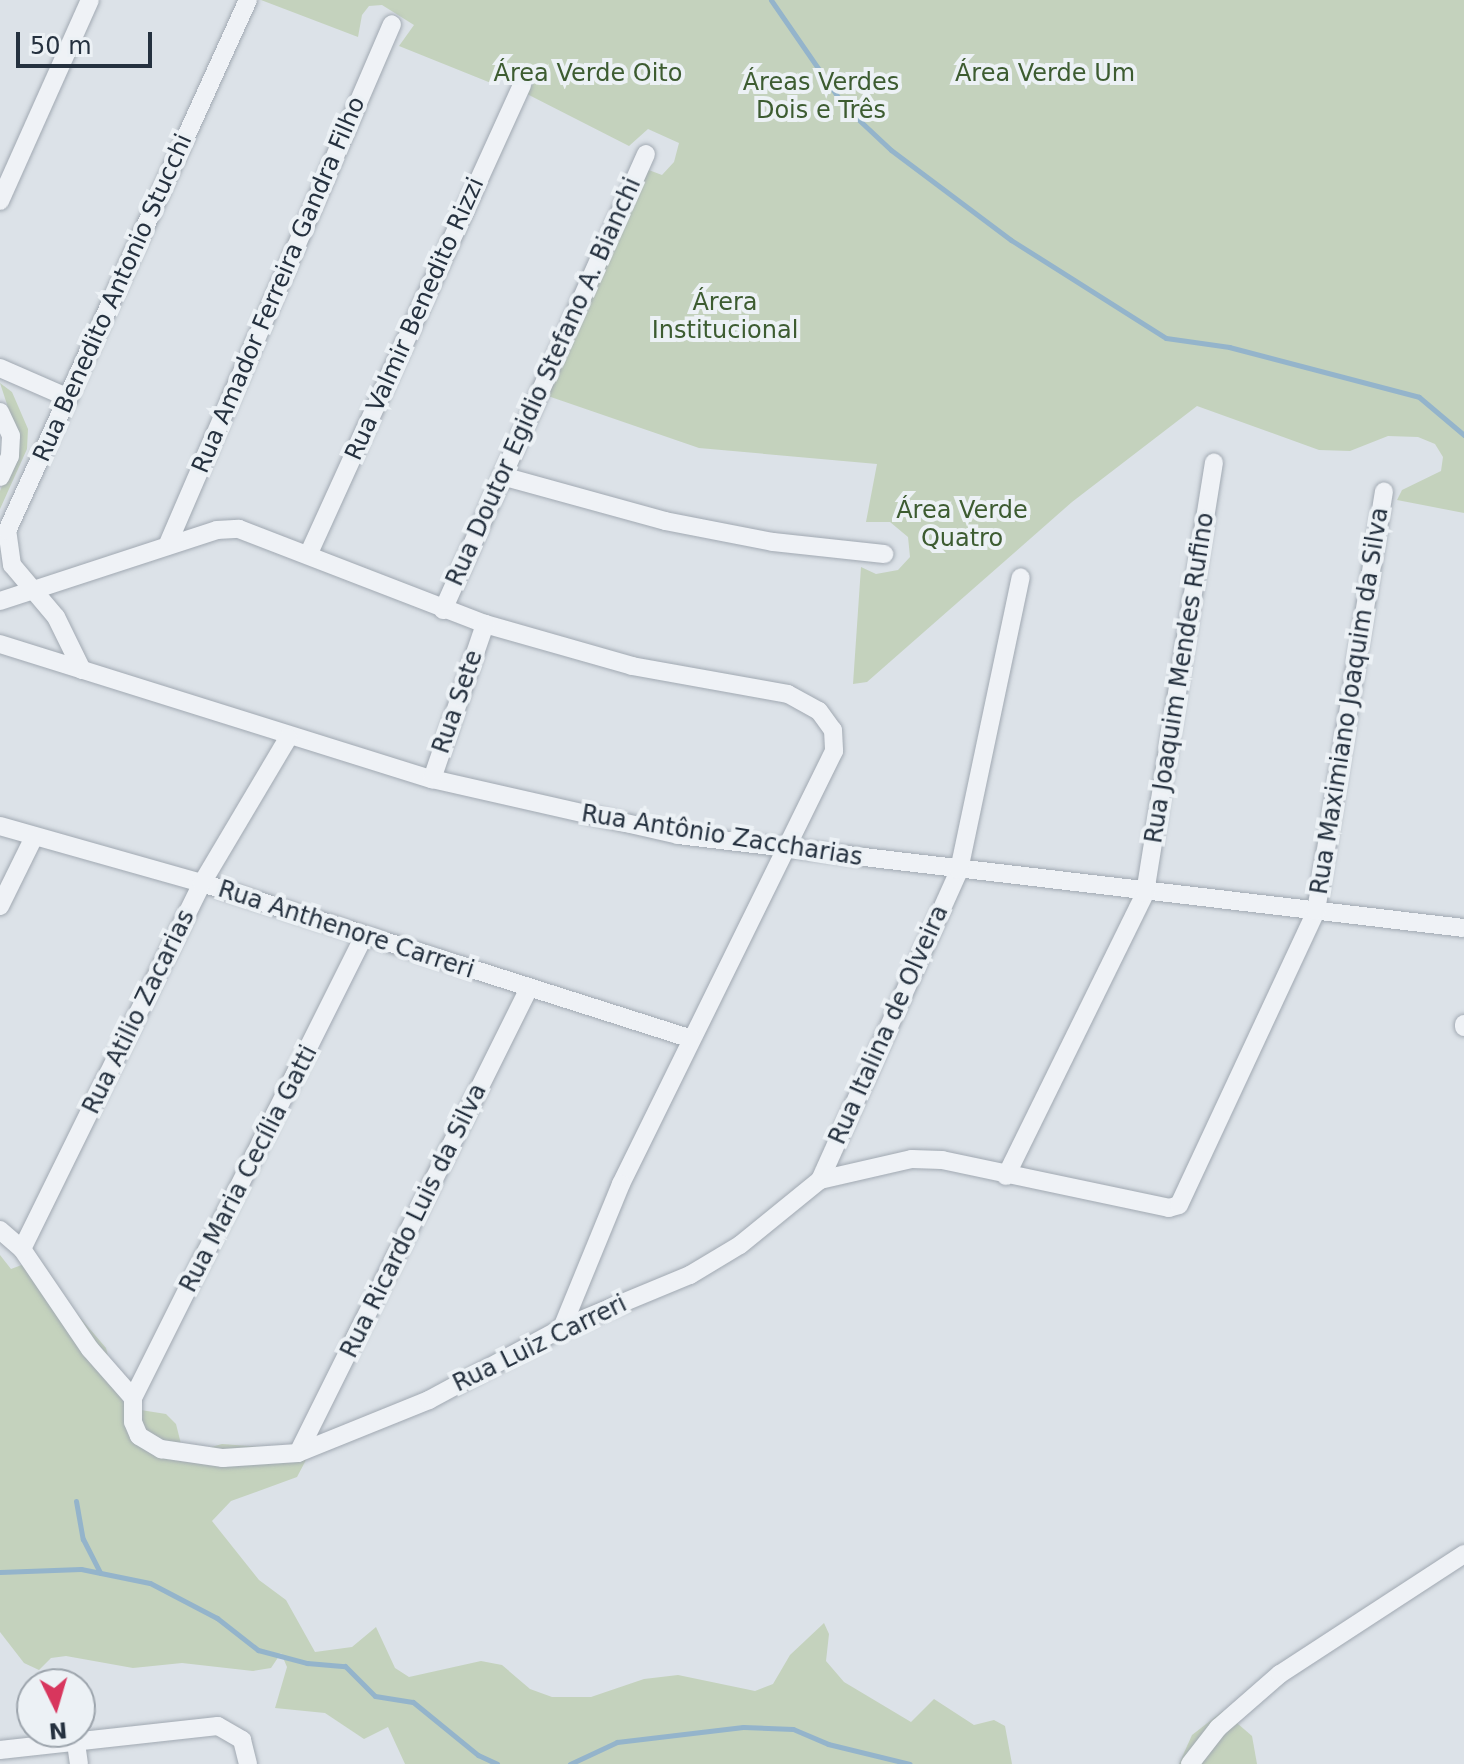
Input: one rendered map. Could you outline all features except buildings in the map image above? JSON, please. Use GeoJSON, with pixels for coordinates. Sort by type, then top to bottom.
{"type":"FeatureCollection","features":[{"type":"Feature","properties":{"kind":"street"},"geometry":{"type":"LineString","coordinates":[[0,201],[90,0]]}},
{"type":"Feature","properties":{"kind":"street","name":"Rua Benedito Antonio Stucchi"},"geometry":{"type":"LineString","coordinates":[[82,670],[56,617],[12,565],[7,531],[248,0]]}},
{"type":"Feature","properties":{"kind":"street","name":"Rua Amador Ferreira Gandra Filho"},"geometry":{"type":"LineString","coordinates":[[167,546],[392,24]]}},
{"type":"Feature","properties":{"kind":"street","name":"Rua Valmir Benedito Rizzi"},"geometry":{"type":"LineString","coordinates":[[309,553],[522,85]]}},
{"type":"Feature","properties":{"kind":"street","name":"Rua Doutor Egidio Stefano A. Bianchi"},"geometry":{"type":"LineString","coordinates":[[443,610],[646,154]]}},
{"type":"Feature","properties":{"kind":"street"},"geometry":{"type":"LineString","coordinates":[[0,368],[69,398]]}},
{"type":"Feature","properties":{"kind":"street"},"geometry":{"type":"LineString","coordinates":[[0,412],[11,436],[10,456],[0,477]]}},
{"type":"Feature","properties":{"kind":"street","name":"Rua Joaquim Mendes Rufino"},"geometry":{"type":"LineString","coordinates":[[1006,1176],[1145,893],[1214,463]]}},
{"type":"Feature","properties":{"kind":"street"},"geometry":{"type":"LineString","coordinates":[[502,476],[665,521],[773,542],[884,554]]}},
{"type":"Feature","properties":{"kind":"street","name":"Rua Maximiano Joaquim da Silva"},"geometry":{"type":"LineString","coordinates":[[1169,1208],[1187,1196],[1316,911],[1384,491]]}},
{"type":"Feature","properties":{"kind":"street"},"geometry":{"type":"LineString","coordinates":[[0,601],[217,530],[239,529],[309,553],[443,610],[485,624],[632,666],[788,694],[819,711],[833,730],[834,751],[621,1184],[562,1328]]}},
{"type":"Feature","properties":{"kind":"street","name":"Rua Italina de Olveira"},"geometry":{"type":"LineString","coordinates":[[820,1180],[959,870],[1021,577]]}},
{"type":"Feature","properties":{"kind":"street","name":"Rua Sete"},"geometry":{"type":"LineString","coordinates":[[432,779],[485,624]]}},
{"type":"Feature","properties":{"kind":"street","name":"Rua Antônio Zaccharias"},"geometry":{"type":"LineString","coordinates":[[0,644],[288,738],[432,779],[678,835],[1145,893],[1464,928]]}},
{"type":"Feature","properties":{"kind":"street","name":"Rua Atilio Zacarias"},"geometry":{"type":"LineString","coordinates":[[22,1249],[202,883],[288,738]]}},
{"type":"Feature","properties":{"kind":"street","name":"Rua Anthenore Carreri"},"geometry":{"type":"LineString","coordinates":[[0,826],[202,883],[363,938],[692,1039]]}},
{"type":"Feature","properties":{"kind":"street"},"geometry":{"type":"LineString","coordinates":[[0,906],[34,837]]}},
{"type":"Feature","properties":{"kind":"street","name":"Rua Maria Cecília Gatti"},"geometry":{"type":"LineString","coordinates":[[133,1398],[363,938]]}},
{"type":"Feature","properties":{"kind":"street","name":"Rua Ricardo Luis da Silva"},"geometry":{"type":"LineString","coordinates":[[298,1453],[529,988]]}},
{"type":"Feature","properties":{"kind":"street","name":"Rua Luiz Carreri"},"geometry":{"type":"LineString","coordinates":[[133,1398],[133,1422],[139,1436],[161,1449],[223,1458],[298,1453],[429,1400],[562,1328],[690,1275],[740,1245],[820,1180],[912,1159],[1169,1208]]}},
{"type":"Feature","properties":{"kind":"street"},"geometry":{"type":"LineString","coordinates":[[0,1230],[22,1249],[90,1349],[133,1398]]}},
{"type":"Feature","properties":{"kind":"street"},"geometry":{"type":"LineString","coordinates":[[1190,1764],[1218,1728],[1280,1674],[1464,1554]]}},
{"type":"Feature","properties":{"kind":"street"},"geometry":{"type":"LineString","coordinates":[[96,1741],[218,1726],[242,1740],[248,1764]]}},
{"type":"Feature","properties":{"kind":"street"},"geometry":{"type":"LineString","coordinates":[[0,1750],[22,1748]]}},
{"type":"Feature","properties":{"kind":"green space"},"geometry":{"type":"Polygon","coordinates":[[[261,0],[1464,0],[1464,513],[1397,500],[1402,490],[1441,471],[1443,457],[1435,444],[1418,437],[1388,436],[1350,451],[1319,450],[1197,406],[1072,502],[867,682],[853,684],[861,567],[876,574],[898,570],[910,557],[908,537],[890,522],[866,522],[877,464],[699,448],[545,395],[646,169],[662,175],[674,162],[679,143],[648,129],[629,146],[525,93],[536,81],[496,77],[496,85],[399,46],[414,25],[382,5],[369,6],[362,15],[358,37],[261,0]]]}},
{"type":"Feature","properties":{"kind":"green space"},"geometry":{"type":"Polygon","coordinates":[[[0,383],[12,392],[28,429],[27,449],[0,509],[0,491],[19,441],[0,383]]]}},
{"type":"Feature","properties":{"kind":"green space"},"geometry":{"type":"Polygon","coordinates":[[[0,1255],[11,1269],[32,1261],[106,1348],[118,1394],[128,1408],[166,1414],[176,1424],[181,1444],[193,1452],[222,1444],[303,1450],[306,1460],[297,1477],[231,1501],[212,1521],[259,1580],[286,1600],[315,1652],[352,1647],[376,1627],[395,1668],[409,1677],[481,1661],[502,1665],[530,1689],[552,1697],[591,1697],[644,1679],[678,1675],[755,1691],[773,1684],[790,1655],[824,1623],[829,1634],[826,1661],[844,1682],[911,1722],[934,1699],[974,1725],[994,1720],[1005,1726],[1012,1764],[405,1764],[388,1727],[364,1739],[325,1713],[275,1708],[287,1667],[281,1653],[271,1668],[253,1671],[182,1663],[133,1668],[66,1656],[51,1658],[41,1668],[35,1668],[24,1663],[0,1632],[0,1255]]]}},
{"type":"Feature","properties":{"kind":"green space"},"geometry":{"type":"Polygon","coordinates":[[[1223,1711],[1252,1736],[1257,1764],[1179,1764],[1192,1735],[1223,1711]]]}},
{"type":"Feature","properties":{"kind":"waterway"},"geometry":{"type":"LineString","coordinates":[[771,0],[844,106],[891,150],[1011,240],[1166,338],[1229,347],[1419,397],[1464,435]]}},
{"type":"Feature","properties":{"kind":"waterway"},"geometry":{"type":"LineString","coordinates":[[76,1501],[83,1539],[100,1573]]}},
{"type":"Feature","properties":{"kind":"waterway"},"geometry":{"type":"LineString","coordinates":[[0,1572],[81,1569],[150,1583],[217,1618],[258,1650],[307,1663],[345,1666],[375,1696],[413,1702],[478,1755],[497,1764]]}},
{"type":"Feature","properties":{"kind":"waterway"},"geometry":{"type":"LineString","coordinates":[[570,1764],[617,1742],[743,1727],[793,1729],[828,1744],[910,1764]]}},
{"type":"Feature","properties":{"kind":"park label","name":"Área Verde Oito"},"geometry":{"type":"Point","coordinates":[588,74]}},
{"type":"Feature","properties":{"kind":"park label","name":"Área Verde Um"},"geometry":{"type":"Point","coordinates":[1045,74]}},
{"type":"Feature","properties":{"kind":"park label","name":"Áreas Verdes Dois e Três"},"geometry":{"type":"Point","coordinates":[821,97]}},
{"type":"Feature","properties":{"kind":"park label","name":"Árera Institucional"},"geometry":{"type":"Point","coordinates":[725,317]}},
{"type":"Feature","properties":{"kind":"park label","name":"Área Verde Quatro"},"geometry":{"type":"Point","coordinates":[962,525]}}]}
